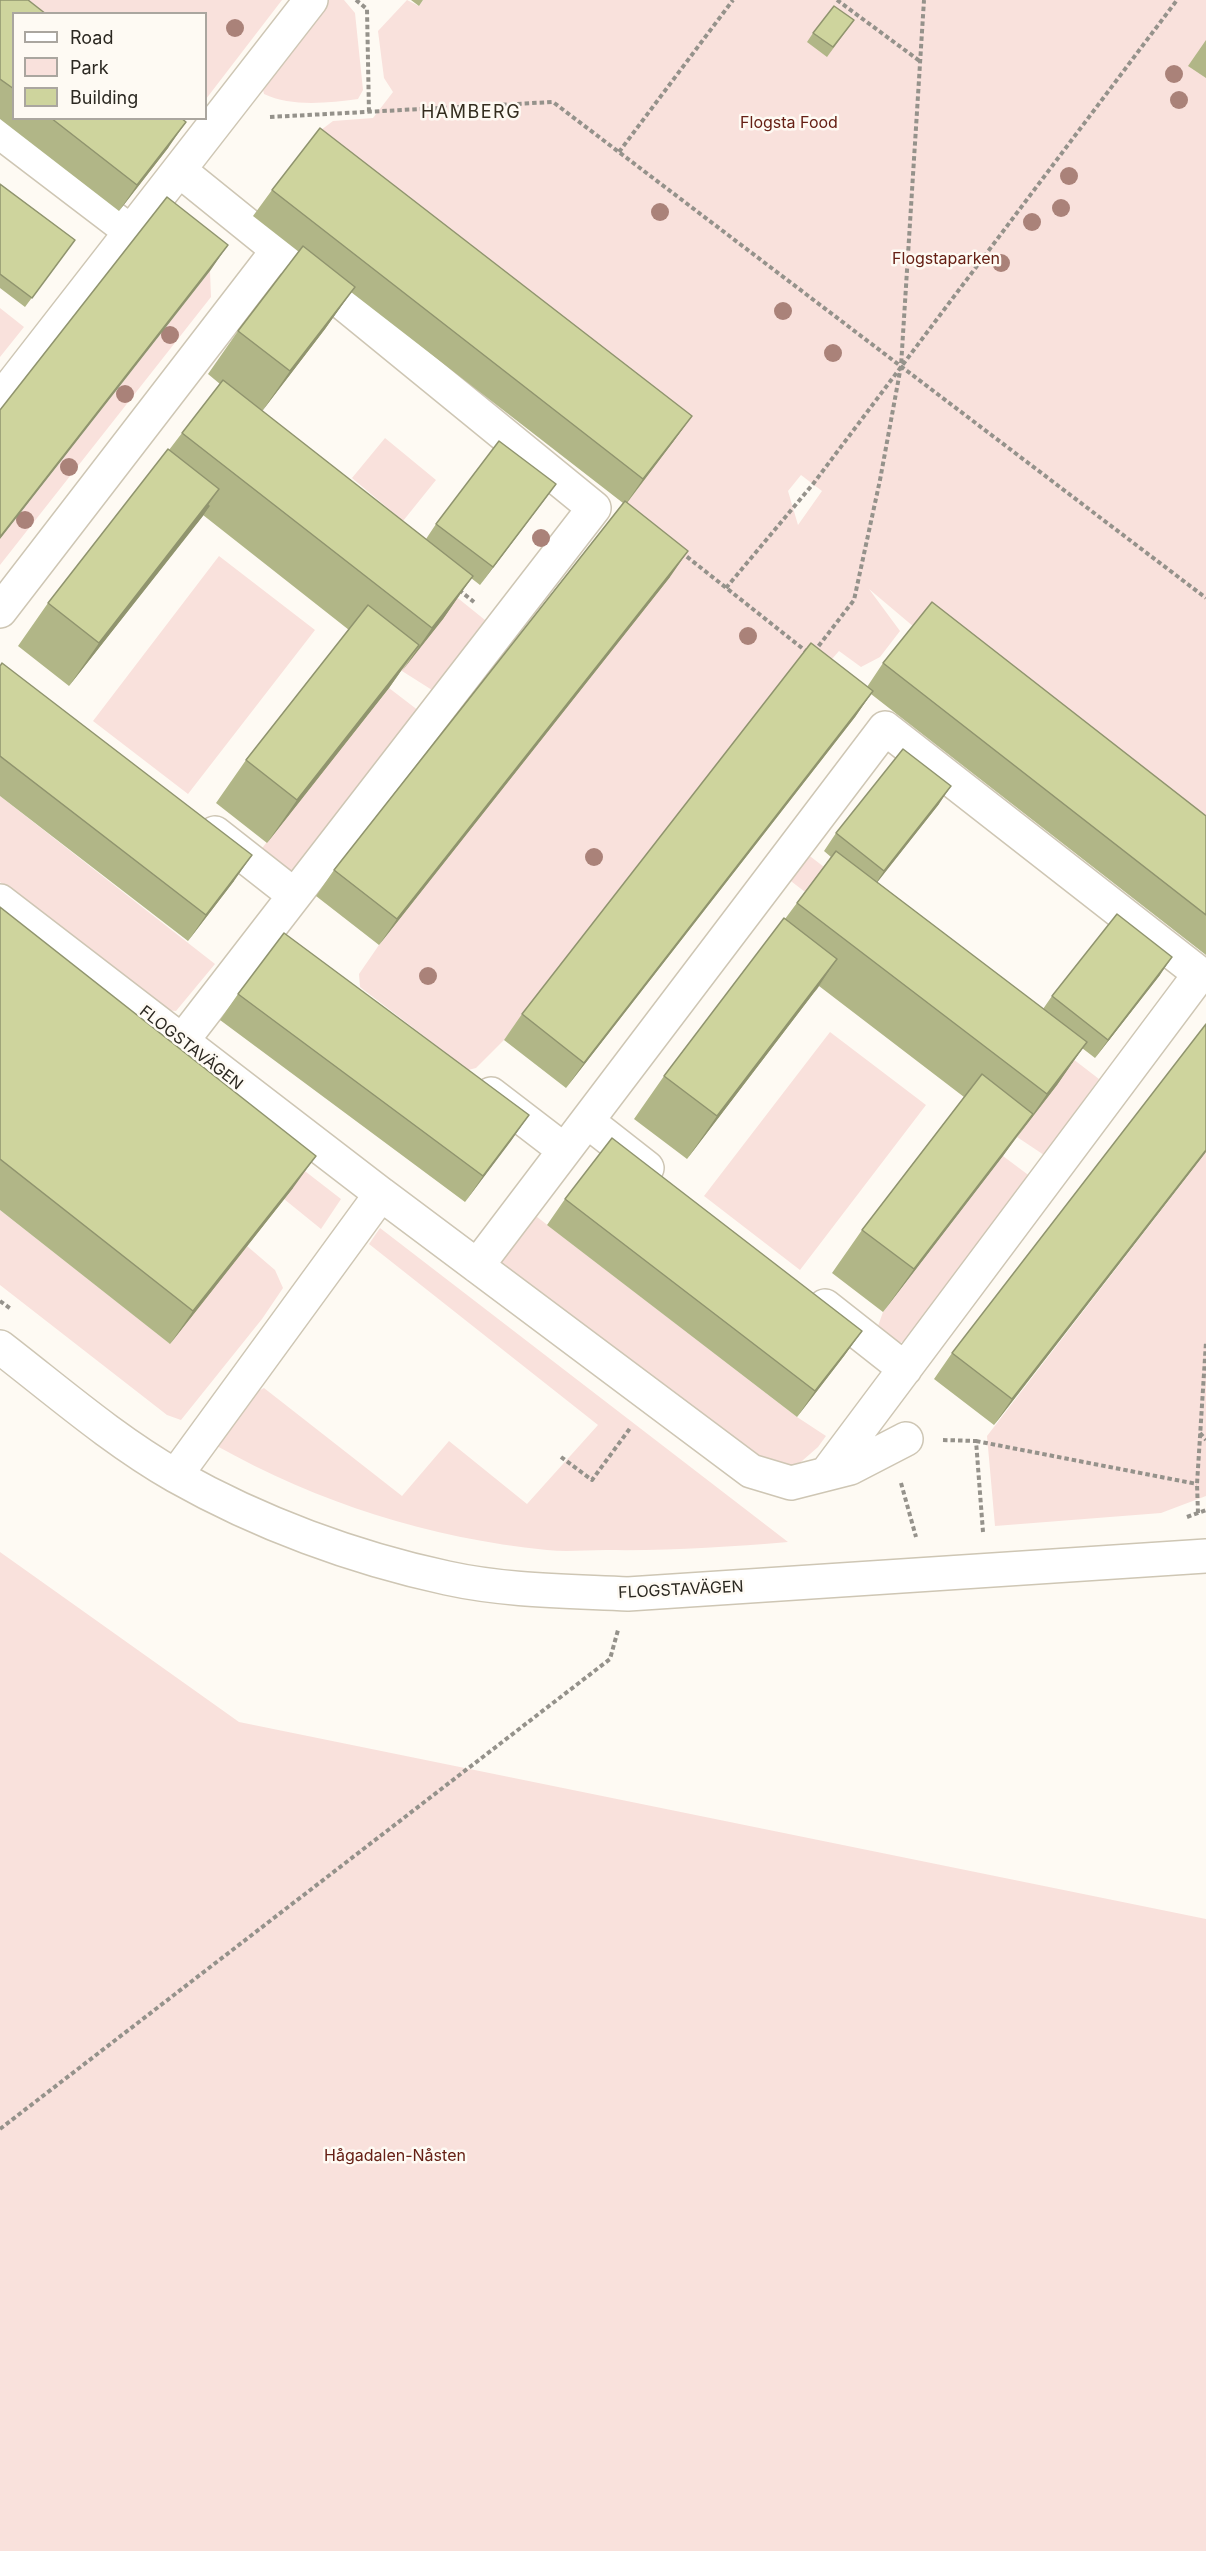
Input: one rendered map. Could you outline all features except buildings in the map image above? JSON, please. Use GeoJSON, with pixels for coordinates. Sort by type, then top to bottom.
{"type":"FeatureCollection","features":[{"type":"Feature","properties":{"kind":"street"},"geometry":{"type":"LineString","coordinates":[[0,400],[311,0]]}},
{"type":"Feature","properties":{"kind":"street"},"geometry":{"type":"LineString","coordinates":[[0,132],[131,232]]}},
{"type":"Feature","properties":{"kind":"street"},"geometry":{"type":"LineString","coordinates":[[179,170],[594,508],[182,1041]]}},
{"type":"Feature","properties":{"kind":"street"},"geometry":{"type":"LineString","coordinates":[[0,611],[278,250]]}},
{"type":"Feature","properties":{"kind":"street"},"geometry":{"type":"LineString","coordinates":[[477,1266],[885,728],[1200,974],[826,1474]]}},
{"type":"Feature","properties":{"kind":"street"},"geometry":{"type":"LineString","coordinates":[[193,815],[294,895]]}},
{"type":"Feature","properties":{"kind":"street","name":"FLOGSTAVÄGEN"},"geometry":{"type":"LineString","coordinates":[[0,901],[381,1194],[751,1470],[791,1483],[850,1468],[906,1439]]}},
{"type":"Feature","properties":{"kind":"street"},"geometry":{"type":"LineString","coordinates":[[270,925],[299,947]]}},
{"type":"Feature","properties":{"kind":"street"},"geometry":{"type":"LineString","coordinates":[[469,1078],[564,1150]]}},
{"type":"Feature","properties":{"kind":"street"},"geometry":{"type":"LineString","coordinates":[[586,1121],[671,1187]]}},
{"type":"Feature","properties":{"kind":"street"},"geometry":{"type":"LineString","coordinates":[[176,1475],[381,1194]]}},
{"type":"Feature","properties":{"kind":"street"},"geometry":{"type":"LineString","coordinates":[[802,1289],[905,1369]]}},
{"type":"Feature","properties":{"kind":"street","name":"FLOGSTAVÄGEN"},"geometry":{"type":"LineString","coordinates":[[0,1347],[111,1432],[176,1475],[250,1513],[351,1551],[448,1578],[541,1590],[628,1594],[1206,1556]]}},
{"type":"Feature","properties":{"kind":"path"},"geometry":{"type":"LineString","coordinates":[[356,0],[367,9],[369,113]]}},
{"type":"Feature","properties":{"kind":"path"},"geometry":{"type":"LineString","coordinates":[[619,152],[733,0]]}},
{"type":"Feature","properties":{"kind":"path"},"geometry":{"type":"LineString","coordinates":[[837,0],[921,62]]}},
{"type":"Feature","properties":{"kind":"path"},"geometry":{"type":"LineString","coordinates":[[679,550],[811,655],[854,600],[902,366],[924,0]]}},
{"type":"Feature","properties":{"kind":"path"},"geometry":{"type":"LineString","coordinates":[[726,588],[813,484],[1177,0]]}},
{"type":"Feature","properties":{"kind":"path"},"geometry":{"type":"LineString","coordinates":[[219,119],[553,102],[1206,598]]}},
{"type":"Feature","properties":{"kind":"path"},"geometry":{"type":"LineString","coordinates":[[456,588],[503,625]]}},
{"type":"Feature","properties":{"kind":"path"},"geometry":{"type":"LineString","coordinates":[[0,1300],[19,1315]]}},
{"type":"Feature","properties":{"kind":"path"},"geometry":{"type":"LineString","coordinates":[[1198,1513],[1197,1484],[1206,1342]]}},
{"type":"Feature","properties":{"kind":"path"},"geometry":{"type":"LineString","coordinates":[[561,1457],[591,1480],[653,1398]]}},
{"type":"Feature","properties":{"kind":"path"},"geometry":{"type":"LineString","coordinates":[[1200,1432],[1206,1440]]}},
{"type":"Feature","properties":{"kind":"path"},"geometry":{"type":"LineString","coordinates":[[917,1543],[899,1477],[906,1439],[976,1441],[1197,1484]]}},
{"type":"Feature","properties":{"kind":"path"},"geometry":{"type":"LineString","coordinates":[[976,1441],[984,1538]]}},
{"type":"Feature","properties":{"kind":"path"},"geometry":{"type":"LineString","coordinates":[[1182,1518],[1206,1510]]}},
{"type":"Feature","properties":{"kind":"path"},"geometry":{"type":"LineString","coordinates":[[0,2129],[610,1659],[628,1594]]}},
{"type":"Feature","properties":{"kind":"green space"},"geometry":{"type":"Polygon","coordinates":[[[0,0],[282,0],[207,98],[207,12],[12,12],[0,0]]]}},
{"type":"Feature","properties":{"kind":"green space"},"geometry":{"type":"Polygon","coordinates":[[[323,0],[344,0],[355,13],[363,90],[358,99],[322,103],[298,102],[264,94],[261,81],[323,0]]]}},
{"type":"Feature","properties":{"kind":"green space","name":"Flogstaparken"},"geometry":{"type":"Polygon","coordinates":[[[407,0],[419,6],[423,0],[1206,0],[1206,856],[914,627],[869,589],[900,631],[880,657],[861,667],[839,651],[811,683],[792,670],[504,1040],[476,1068],[468,1070],[360,987],[359,974],[379,945],[669,577],[607,527],[625,505],[321,130],[333,121],[373,118],[393,92],[384,78],[378,31],[407,0]],[[801,475],[788,491],[798,525],[822,491],[801,475]]]}},
{"type":"Feature","properties":{"kind":"green space"},"geometry":{"type":"Polygon","coordinates":[[[210,271],[211,297],[0,565],[0,539],[210,271]]]}},
{"type":"Feature","properties":{"kind":"green space"},"geometry":{"type":"Polygon","coordinates":[[[0,308],[24,327],[0,357],[0,308]]]}},
{"type":"Feature","properties":{"kind":"green space"},"geometry":{"type":"Polygon","coordinates":[[[211,399],[485,620],[432,690],[402,671],[211,399]]]}},
{"type":"Feature","properties":{"kind":"green space"},"geometry":{"type":"Polygon","coordinates":[[[385,438],[436,480],[403,521],[352,478],[385,438]]]}},
{"type":"Feature","properties":{"kind":"green space"},"geometry":{"type":"Polygon","coordinates":[[[219,556],[315,630],[188,794],[93,721],[219,556]]]}},
{"type":"Feature","properties":{"kind":"green space"},"geometry":{"type":"Polygon","coordinates":[[[389,688],[419,711],[289,884],[255,857],[389,688]]]}},
{"type":"Feature","properties":{"kind":"green space"},"geometry":{"type":"Polygon","coordinates":[[[0,796],[215,964],[176,1011],[166,1010],[0,882],[0,796]]]}},
{"type":"Feature","properties":{"kind":"green space"},"geometry":{"type":"Polygon","coordinates":[[[802,850],[1099,1079],[1044,1155],[1017,1137],[1056,1085],[783,875],[802,850]]]}},
{"type":"Feature","properties":{"kind":"green space"},"geometry":{"type":"Polygon","coordinates":[[[0,935],[341,1199],[321,1229],[284,1199],[292,1188],[0,935]]]}},
{"type":"Feature","properties":{"kind":"green space"},"geometry":{"type":"Polygon","coordinates":[[[830,1032],[926,1105],[800,1270],[704,1196],[830,1032]]]}},
{"type":"Feature","properties":{"kind":"green space"},"geometry":{"type":"Polygon","coordinates":[[[1206,1152],[1206,1496],[1161,1513],[995,1526],[987,1436],[1206,1152]]]}},
{"type":"Feature","properties":{"kind":"green space"},"geometry":{"type":"Polygon","coordinates":[[[1003,1156],[1031,1177],[908,1340],[893,1345],[878,1326],[883,1312],[1003,1156]]]}},
{"type":"Feature","properties":{"kind":"green space"},"geometry":{"type":"Polygon","coordinates":[[[0,1210],[169,1343],[247,1246],[275,1270],[283,1288],[262,1319],[181,1420],[167,1415],[0,1285],[0,1210]]]}},
{"type":"Feature","properties":{"kind":"green space"},"geometry":{"type":"Polygon","coordinates":[[[528,1210],[797,1417],[826,1436],[818,1447],[794,1468],[752,1463],[491,1254],[528,1210]]]}},
{"type":"Feature","properties":{"kind":"green space"},"geometry":{"type":"Polygon","coordinates":[[[380,1228],[788,1542],[674,1549],[569,1551],[547,1550],[460,1537],[375,1515],[334,1501],[254,1466],[215,1445],[251,1395],[264,1388],[402,1496],[449,1441],[527,1504],[598,1425],[369,1244],[380,1228]]]}},
{"type":"Feature","properties":{"kind":"green space","name":"Hågadalen-Nåsten"},"geometry":{"type":"Polygon","coordinates":[[[0,1552],[239,1722],[1206,1919],[1206,2551],[0,2551],[0,1552]]]}},
{"type":"Feature","properties":{"kind":"district","name":"HAMBERG"},"geometry":{"type":"Point","coordinates":[471,113]}},
{"type":"Feature","properties":{"kind":"park label","name":"Flogsta Food"},"geometry":{"type":"Point","coordinates":[789,123]}}]}
